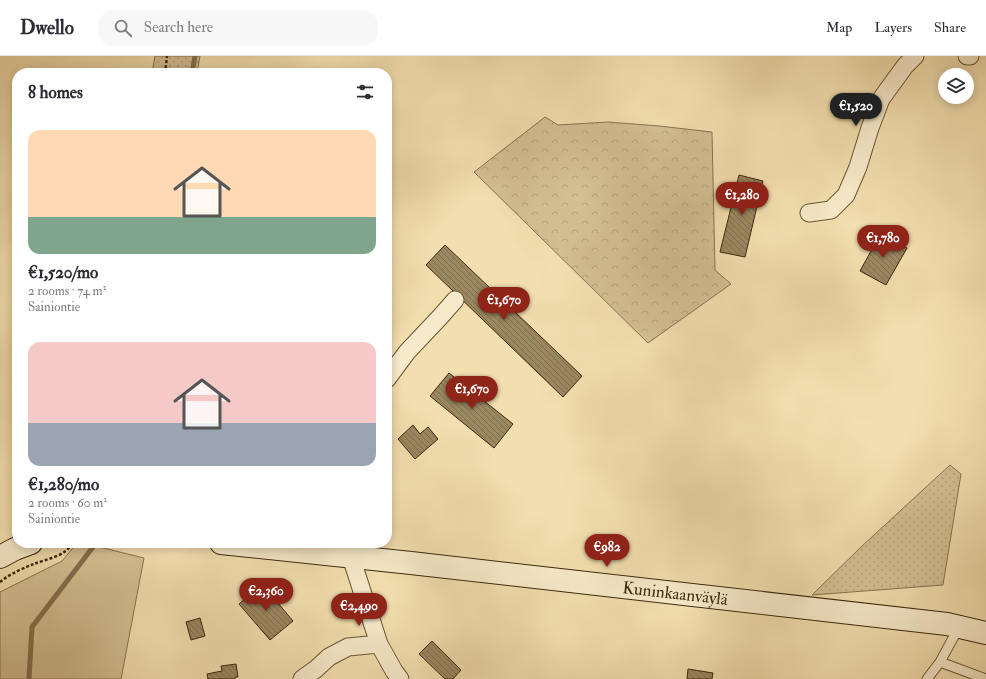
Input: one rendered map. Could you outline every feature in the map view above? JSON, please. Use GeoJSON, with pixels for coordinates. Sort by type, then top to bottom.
{"type":"FeatureCollection","features":[{"type":"Feature","properties":{"kind":"street"},"geometry":{"type":"LineString","coordinates":[[809,213],[831,210],[846,195],[858,167],[881,99],[915,56]]}},
{"type":"Feature","properties":{"kind":"street"},"geometry":{"type":"LineString","coordinates":[[392,372],[407,352],[455,300]]}},
{"type":"Feature","properties":{"kind":"street"},"geometry":{"type":"LineString","coordinates":[[0,557],[18,548]]}},
{"type":"Feature","properties":{"kind":"street","name":"Kuninkaanväylä"},"geometry":{"type":"LineString","coordinates":[[330,548],[351,556],[947,624],[986,633]]}},
{"type":"Feature","properties":{"kind":"street"},"geometry":{"type":"LineString","coordinates":[[351,556],[380,644],[394,671],[400,679]]}},
{"type":"Feature","properties":{"kind":"street"},"geometry":{"type":"LineString","coordinates":[[302,679],[329,657],[348,647],[380,644]]}},
{"type":"Feature","properties":{"kind":"lane"},"geometry":{"type":"LineString","coordinates":[[926,679],[940,662],[958,627]]}},
{"type":"Feature","properties":{"kind":"lane"},"geometry":{"type":"LineString","coordinates":[[940,662],[986,679]]}},
{"type":"Feature","properties":{"kind":"path"},"geometry":{"type":"LineString","coordinates":[[166,68],[167,56]]}},
{"type":"Feature","properties":{"kind":"path"},"geometry":{"type":"LineString","coordinates":[[0,582],[33,564],[59,556],[69,548]]}},
{"type":"Feature","properties":{"kind":"green space"},"geometry":{"type":"Polygon","coordinates":[[[155,56],[200,56],[198,68],[153,68],[155,56]]]}},
{"type":"Feature","properties":{"kind":"green space"},"geometry":{"type":"Polygon","coordinates":[[[545,117],[558,125],[608,122],[712,132],[715,270],[731,284],[648,343],[474,172],[545,117]]]}},
{"type":"Feature","properties":{"kind":"green space"},"geometry":{"type":"Polygon","coordinates":[[[950,465],[961,474],[943,585],[812,595],[862,546],[950,465]]]}},
{"type":"Feature","properties":{"kind":"green space"},"geometry":{"type":"Polygon","coordinates":[[[73,548],[103,548],[144,558],[121,679],[0,679],[0,592],[62,561],[73,548]]]}},
{"type":"Feature","properties":{"kind":"building"},"geometry":{"type":"Polygon","coordinates":[[[739,175],[763,181],[745,257],[720,252],[739,175]]]}},
{"type":"Feature","properties":{"kind":"building"},"geometry":{"type":"Polygon","coordinates":[[[881,233],[907,248],[886,285],[860,271],[881,233]]]}},
{"type":"Feature","properties":{"kind":"building"},"geometry":{"type":"Polygon","coordinates":[[[445,245],[582,376],[563,397],[426,265],[445,245]]]}},
{"type":"Feature","properties":{"kind":"building"},"geometry":{"type":"Polygon","coordinates":[[[449,373],[513,424],[494,448],[430,396],[449,373]]]}},
{"type":"Feature","properties":{"kind":"building"},"geometry":{"type":"Polygon","coordinates":[[[413,425],[420,434],[428,427],[438,439],[415,459],[398,439],[413,425]]]}},
{"type":"Feature","properties":{"kind":"building"},"geometry":{"type":"Polygon","coordinates":[[[262,584],[293,621],[270,640],[239,604],[262,584]]]}},
{"type":"Feature","properties":{"kind":"building"},"geometry":{"type":"Polygon","coordinates":[[[200,618],[205,636],[191,640],[186,622],[200,618]]]}},
{"type":"Feature","properties":{"kind":"building"},"geometry":{"type":"Polygon","coordinates":[[[432,641],[461,670],[453,679],[445,679],[419,654],[432,641]]]}},
{"type":"Feature","properties":{"kind":"building"},"geometry":{"type":"Polygon","coordinates":[[[236,664],[238,677],[235,677],[235,679],[208,679],[207,674],[222,671],[221,666],[236,664]]]}},
{"type":"Feature","properties":{"kind":"building"},"geometry":{"type":"Polygon","coordinates":[[[688,669],[713,673],[712,679],[687,679],[688,669]]]}},
{"type":"Feature","properties":{"kind":"waterway"},"geometry":{"type":"LineString","coordinates":[[193,68],[195,56]]}},
{"type":"Feature","properties":{"kind":"waterway"},"geometry":{"type":"LineString","coordinates":[[29,679],[32,627],[92,548]]}}]}
